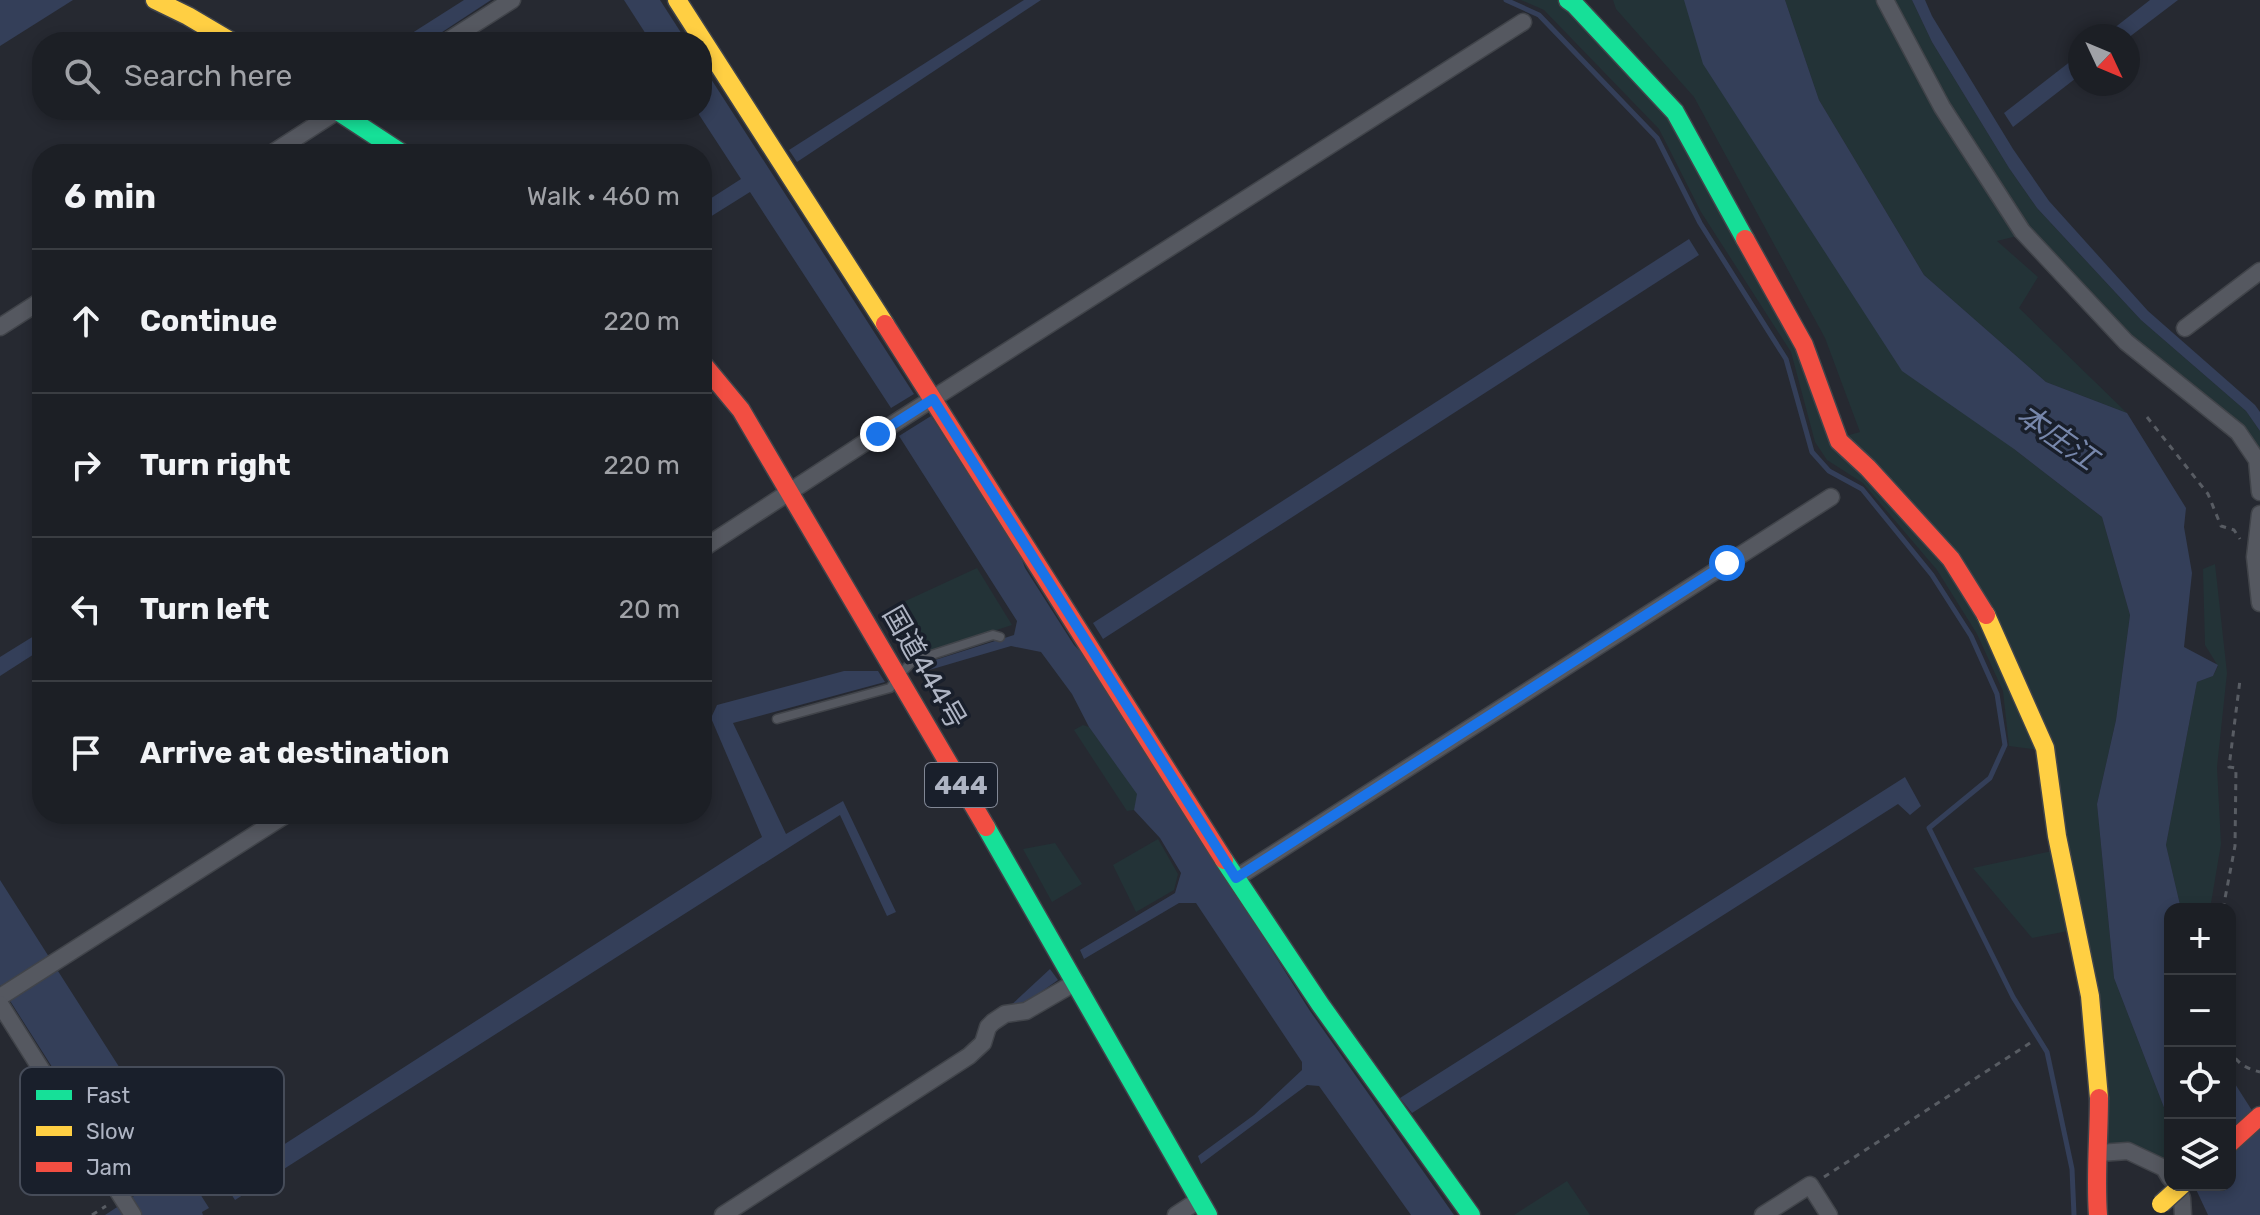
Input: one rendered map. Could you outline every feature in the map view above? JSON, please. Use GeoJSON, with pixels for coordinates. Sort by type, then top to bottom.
{"type":"FeatureCollection","features":[{"type":"Feature","properties":{"kind":"main road"},"geometry":{"type":"LineString","coordinates":[[155,0],[214,32]]}},
{"type":"Feature","properties":{"kind":"main road"},"geometry":{"type":"LineString","coordinates":[[677,0],[698,32]]}},
{"type":"Feature","properties":{"kind":"main road"},"geometry":{"type":"LineString","coordinates":[[1568,0],[1675,112],[1804,345],[1839,441],[1868,468],[1951,559],[1982,607],[2045,748],[2057,836],[2090,996],[2099,1095],[2099,1153],[2095,1181],[2098,1215]]}},
{"type":"Feature","properties":{"kind":"main road"},"geometry":{"type":"LineString","coordinates":[[712,55],[1236,878],[1320,1004],[1471,1215]]}},
{"type":"Feature","properties":{"kind":"main road"},"geometry":{"type":"LineString","coordinates":[[353,120],[388,144]]}},
{"type":"Feature","properties":{"kind":"main road","name":"国道444号"},"geometry":{"type":"LineString","coordinates":[[712,375],[741,410],[791,493],[1204,1208]]}},
{"type":"Feature","properties":{"kind":"main road"},"geometry":{"type":"LineString","coordinates":[[2236,1138],[2260,1116]]}},
{"type":"Feature","properties":{"kind":"main road"},"geometry":{"type":"LineString","coordinates":[[2155,1209],[2175,1191]]}},
{"type":"Feature","properties":{"kind":"street"},"geometry":{"type":"LineString","coordinates":[[462,32],[512,0]]}},
{"type":"Feature","properties":{"kind":"street"},"geometry":{"type":"LineString","coordinates":[[1885,0],[1942,107],[2022,231],[2126,342],[2238,432],[2257,460],[2260,492]]}},
{"type":"Feature","properties":{"kind":"street"},"geometry":{"type":"LineString","coordinates":[[712,543],[1523,22]]}},
{"type":"Feature","properties":{"kind":"street"},"geometry":{"type":"LineString","coordinates":[[286,144],[323,120]]}},
{"type":"Feature","properties":{"kind":"street"},"geometry":{"type":"LineString","coordinates":[[2185,328],[2260,271]]}},
{"type":"Feature","properties":{"kind":"street"},"geometry":{"type":"LineString","coordinates":[[0,327],[32,306]]}},
{"type":"Feature","properties":{"kind":"street"},"geometry":{"type":"LineString","coordinates":[[1236,878],[1831,497]]}},
{"type":"Feature","properties":{"kind":"street"},"geometry":{"type":"LineString","coordinates":[[2260,514],[2255,557],[2260,603]]}},
{"type":"Feature","properties":{"kind":"street"},"geometry":{"type":"LineString","coordinates":[[42,1067],[1,999],[271,824]]}},
{"type":"Feature","properties":{"kind":"street"},"geometry":{"type":"LineString","coordinates":[[723,1215],[969,1056],[983,1043],[988,1027],[1005,1014],[1026,1011],[1076,982]]}},
{"type":"Feature","properties":{"kind":"street"},"geometry":{"type":"LineString","coordinates":[[2099,1153],[2128,1151],[2164,1168]]}},
{"type":"Feature","properties":{"kind":"street"},"geometry":{"type":"LineString","coordinates":[[1763,1215],[1810,1185],[1829,1215]]}},
{"type":"Feature","properties":{"kind":"street"},"geometry":{"type":"LineString","coordinates":[[2178,1191],[2182,1198],[2183,1215]]}},
{"type":"Feature","properties":{"kind":"street"},"geometry":{"type":"LineString","coordinates":[[120,1195],[133,1215]]}},
{"type":"Feature","properties":{"kind":"street"},"geometry":{"type":"LineString","coordinates":[[1176,1215],[1204,1208]]}},
{"type":"Feature","properties":{"kind":"lane"},"geometry":{"type":"LineString","coordinates":[[777,719],[890,688],[913,661],[993,635],[1000,637]]}},
{"type":"Feature","properties":{"kind":"path"},"geometry":{"type":"LineString","coordinates":[[2147,417],[2208,494],[2221,526],[2234,530],[2255,557]]}},
{"type":"Feature","properties":{"kind":"path"},"geometry":{"type":"LineString","coordinates":[[2224,903],[2235,846],[2236,768],[2229,767],[2240,680]]}},
{"type":"Feature","properties":{"kind":"path"},"geometry":{"type":"LineString","coordinates":[[1810,1185],[2030,1043]]}},
{"type":"Feature","properties":{"kind":"path"},"geometry":{"type":"LineString","coordinates":[[2236,1058],[2248,1069],[2260,1072]]}},
{"type":"Feature","properties":{"kind":"shaded area"},"geometry":{"type":"Polygon","coordinates":[[[1521,0],[1557,0],[1674,121],[1842,437],[1860,432],[1825,338],[1694,97],[1616,9],[1613,0],[1691,0],[2014,449],[2102,517],[2130,615],[2116,720],[2097,804],[2114,978],[2164,1107],[2164,1162],[2138,1147],[2105,1143],[2049,751],[2009,746],[2003,691],[1977,634],[1937,570],[1863,483],[1827,460],[1815,442],[1791,352],[1701,212],[1659,129],[1544,10],[1521,0]]]}},
{"type":"Feature","properties":{"kind":"shaded area"},"geometry":{"type":"Polygon","coordinates":[[[1785,0],[1912,0],[1932,42],[2037,208],[2141,320],[2246,411],[2260,431],[2260,455],[2252,465],[2227,432],[2017,236],[1997,241],[2038,277],[2019,308],[2127,413],[2046,382],[1924,275],[1819,100],[1785,0]]]}},
{"type":"Feature","properties":{"kind":"shaded area"},"geometry":{"type":"Polygon","coordinates":[[[2215,564],[2227,673],[2217,767],[2221,844],[2211,903],[2180,903],[2166,845],[2197,682],[2213,676],[2218,666],[2205,645],[2203,569],[2215,564]]]}},
{"type":"Feature","properties":{"kind":"shaded area"},"geometry":{"type":"Polygon","coordinates":[[[977,568],[1012,625],[914,657],[886,610],[977,568]]]}},
{"type":"Feature","properties":{"kind":"shaded area"},"geometry":{"type":"Polygon","coordinates":[[[1083,725],[1089,727],[1138,794],[1134,810],[1127,811],[1074,730],[1083,725]]]}},
{"type":"Feature","properties":{"kind":"shaded area"},"geometry":{"type":"Polygon","coordinates":[[[1158,839],[1178,874],[1174,890],[1136,912],[1113,865],[1158,839]]]}},
{"type":"Feature","properties":{"kind":"shaded area"},"geometry":{"type":"Polygon","coordinates":[[[1055,843],[1082,884],[1052,902],[1023,849],[1055,843]]]}},
{"type":"Feature","properties":{"kind":"shaded area"},"geometry":{"type":"Polygon","coordinates":[[[2057,850],[2073,930],[2032,938],[1973,868],[2057,850]]]}},
{"type":"Feature","properties":{"kind":"shaded area"},"geometry":{"type":"Polygon","coordinates":[[[1567,1181],[1590,1215],[1514,1215],[1567,1181]]]}},
{"type":"Feature","properties":{"kind":"water"},"geometry":{"type":"Polygon","coordinates":[[[0,0],[73,0],[0,46],[0,0]]]}},
{"type":"Feature","properties":{"kind":"water"},"geometry":{"type":"Polygon","coordinates":[[[464,0],[491,0],[442,32],[414,32],[464,0]]]}},
{"type":"Feature","properties":{"kind":"water"},"geometry":{"type":"Polygon","coordinates":[[[624,0],[660,0],[681,32],[645,32],[624,0]]]}},
{"type":"Feature","properties":{"kind":"water"},"geometry":{"type":"Polygon","coordinates":[[[1024,0],[1041,0],[797,162],[789,150],[1024,0]]]}},
{"type":"Feature","properties":{"kind":"water","name":"本庄江"},"geometry":{"type":"Polygon","coordinates":[[[1684,0],[1785,0],[1819,100],[1924,275],[2046,382],[2127,413],[2186,508],[2184,527],[2192,573],[2184,647],[2218,665],[2213,676],[2197,682],[2166,845],[2180,903],[2164,903],[2164,1107],[2114,978],[2097,804],[2116,720],[2130,615],[2102,517],[2014,449],[1902,371],[1703,64],[1684,0]]]}},
{"type":"Feature","properties":{"kind":"water"},"geometry":{"type":"Polygon","coordinates":[[[1912,0],[1925,0],[2013,149],[2049,201],[2148,311],[2255,405],[2260,412],[2260,431],[2246,411],[2141,320],[2037,208],[1932,42],[1912,0]]]}},
{"type":"Feature","properties":{"kind":"water"},"geometry":{"type":"Polygon","coordinates":[[[2150,0],[2178,0],[2140,29],[2140,24],[2119,24],[2150,0]]]}},
{"type":"Feature","properties":{"kind":"water"},"geometry":{"type":"Polygon","coordinates":[[[2068,63],[2068,84],[2013,127],[2004,113],[2068,63]]]}},
{"type":"Feature","properties":{"kind":"water"},"geometry":{"type":"Polygon","coordinates":[[[712,81],[914,394],[891,408],[750,192],[712,216],[712,198],[741,179],[703,120],[712,120],[712,81]]]}},
{"type":"Feature","properties":{"kind":"water"},"geometry":{"type":"Polygon","coordinates":[[[1689,239],[1699,255],[1103,639],[1093,623],[1689,239]]]}},
{"type":"Feature","properties":{"kind":"water"},"geometry":{"type":"Polygon","coordinates":[[[931,416],[1074,645],[1086,657],[1310,1011],[1454,1215],[1411,1215],[1319,1086],[1307,1085],[1201,1164],[1198,1156],[1254,1115],[1302,1070],[1302,1062],[1196,903],[1179,903],[1084,959],[1080,950],[1175,893],[1181,873],[1160,838],[1134,810],[1137,794],[1041,652],[1011,646],[919,673],[916,666],[1014,635],[1017,621],[899,436],[931,416]]]}},
{"type":"Feature","properties":{"kind":"water"},"geometry":{"type":"Polygon","coordinates":[[[32,637],[32,655],[0,676],[0,657],[32,637]]]}},
{"type":"Feature","properties":{"kind":"water"},"geometry":{"type":"Polygon","coordinates":[[[844,671],[878,671],[885,682],[733,723],[786,834],[843,801],[896,912],[887,916],[840,815],[284,1169],[284,1144],[762,837],[712,720],[717,705],[844,671]]]}},
{"type":"Feature","properties":{"kind":"water"},"geometry":{"type":"Polygon","coordinates":[[[1905,777],[1921,806],[1910,815],[1898,804],[1412,1113],[1400,1098],[1905,777]]]}},
{"type":"Feature","properties":{"kind":"water"},"geometry":{"type":"Polygon","coordinates":[[[0,880],[119,1067],[52,1067],[0,985],[0,880]]]}},
{"type":"Feature","properties":{"kind":"water"},"geometry":{"type":"Polygon","coordinates":[[[1050,969],[1058,980],[1021,1006],[1009,1007],[1050,969]]]}},
{"type":"Feature","properties":{"kind":"water"},"geometry":{"type":"Polygon","coordinates":[[[2236,1085],[2260,1123],[2260,1215],[2208,1215],[2197,1191],[2236,1191],[2236,1085]]]}},
{"type":"Feature","properties":{"kind":"water"},"geometry":{"type":"Polygon","coordinates":[[[201,1195],[209,1208],[202,1212],[203,1215],[105,1215],[134,1196],[201,1195]]]}},
{"type":"Feature","properties":{"kind":"waterway"},"geometry":{"type":"LineString","coordinates":[[1506,0],[1539,15],[1657,138],[1700,223],[1786,359],[1812,452],[1829,471],[1862,489],[1932,575],[1971,636],[1997,694],[2005,745],[1990,778],[1929,828],[2013,997],[2047,1052],[2072,1169],[2074,1215]]}},
{"type":"Feature","properties":{"kind":"traffic: fast"},"geometry":{"type":"LineString","coordinates":[[1568,0],[1675,112],[1745,239]]}},
{"type":"Feature","properties":{"kind":"traffic: fast"},"geometry":{"type":"LineString","coordinates":[[351,120],[388,144]]}},
{"type":"Feature","properties":{"kind":"traffic: fast"},"geometry":{"type":"LineString","coordinates":[[986,827],[1208,1215]]}},
{"type":"Feature","properties":{"kind":"traffic: fast"},"geometry":{"type":"LineString","coordinates":[[1224,860],[1320,1004],[1471,1215]]}},
{"type":"Feature","properties":{"kind":"traffic: slow"},"geometry":{"type":"LineString","coordinates":[[155,0],[215,32]]}},
{"type":"Feature","properties":{"kind":"traffic: slow"},"geometry":{"type":"LineString","coordinates":[[677,0],[698,32]]}},
{"type":"Feature","properties":{"kind":"traffic: slow"},"geometry":{"type":"LineString","coordinates":[[712,55],[885,324]]}},
{"type":"Feature","properties":{"kind":"traffic: slow"},"geometry":{"type":"LineString","coordinates":[[1986,615],[2045,748],[2057,836],[2090,996],[2099,1098]]}},
{"type":"Feature","properties":{"kind":"traffic: slow"},"geometry":{"type":"LineString","coordinates":[[2161,1204],[2175,1191]]}},
{"type":"Feature","properties":{"kind":"traffic: jam"},"geometry":{"type":"LineString","coordinates":[[1745,239],[1804,345],[1839,441],[1868,468],[1951,559],[1986,615]]}},
{"type":"Feature","properties":{"kind":"traffic: jam"},"geometry":{"type":"LineString","coordinates":[[885,324],[1224,860]]}},
{"type":"Feature","properties":{"kind":"traffic: jam"},"geometry":{"type":"LineString","coordinates":[[712,375],[741,410],[986,827]]}},
{"type":"Feature","properties":{"kind":"traffic: jam"},"geometry":{"type":"LineString","coordinates":[[2098,1215],[2099,1098]]}},
{"type":"Feature","properties":{"kind":"traffic: jam"},"geometry":{"type":"LineString","coordinates":[[2236,1138],[2260,1116]]}},
{"type":"Feature","properties":{"kind":"route"},"geometry":{"type":"LineString","coordinates":[[878,434],[933,399],[1236,878],[1727,563]]}}]}
